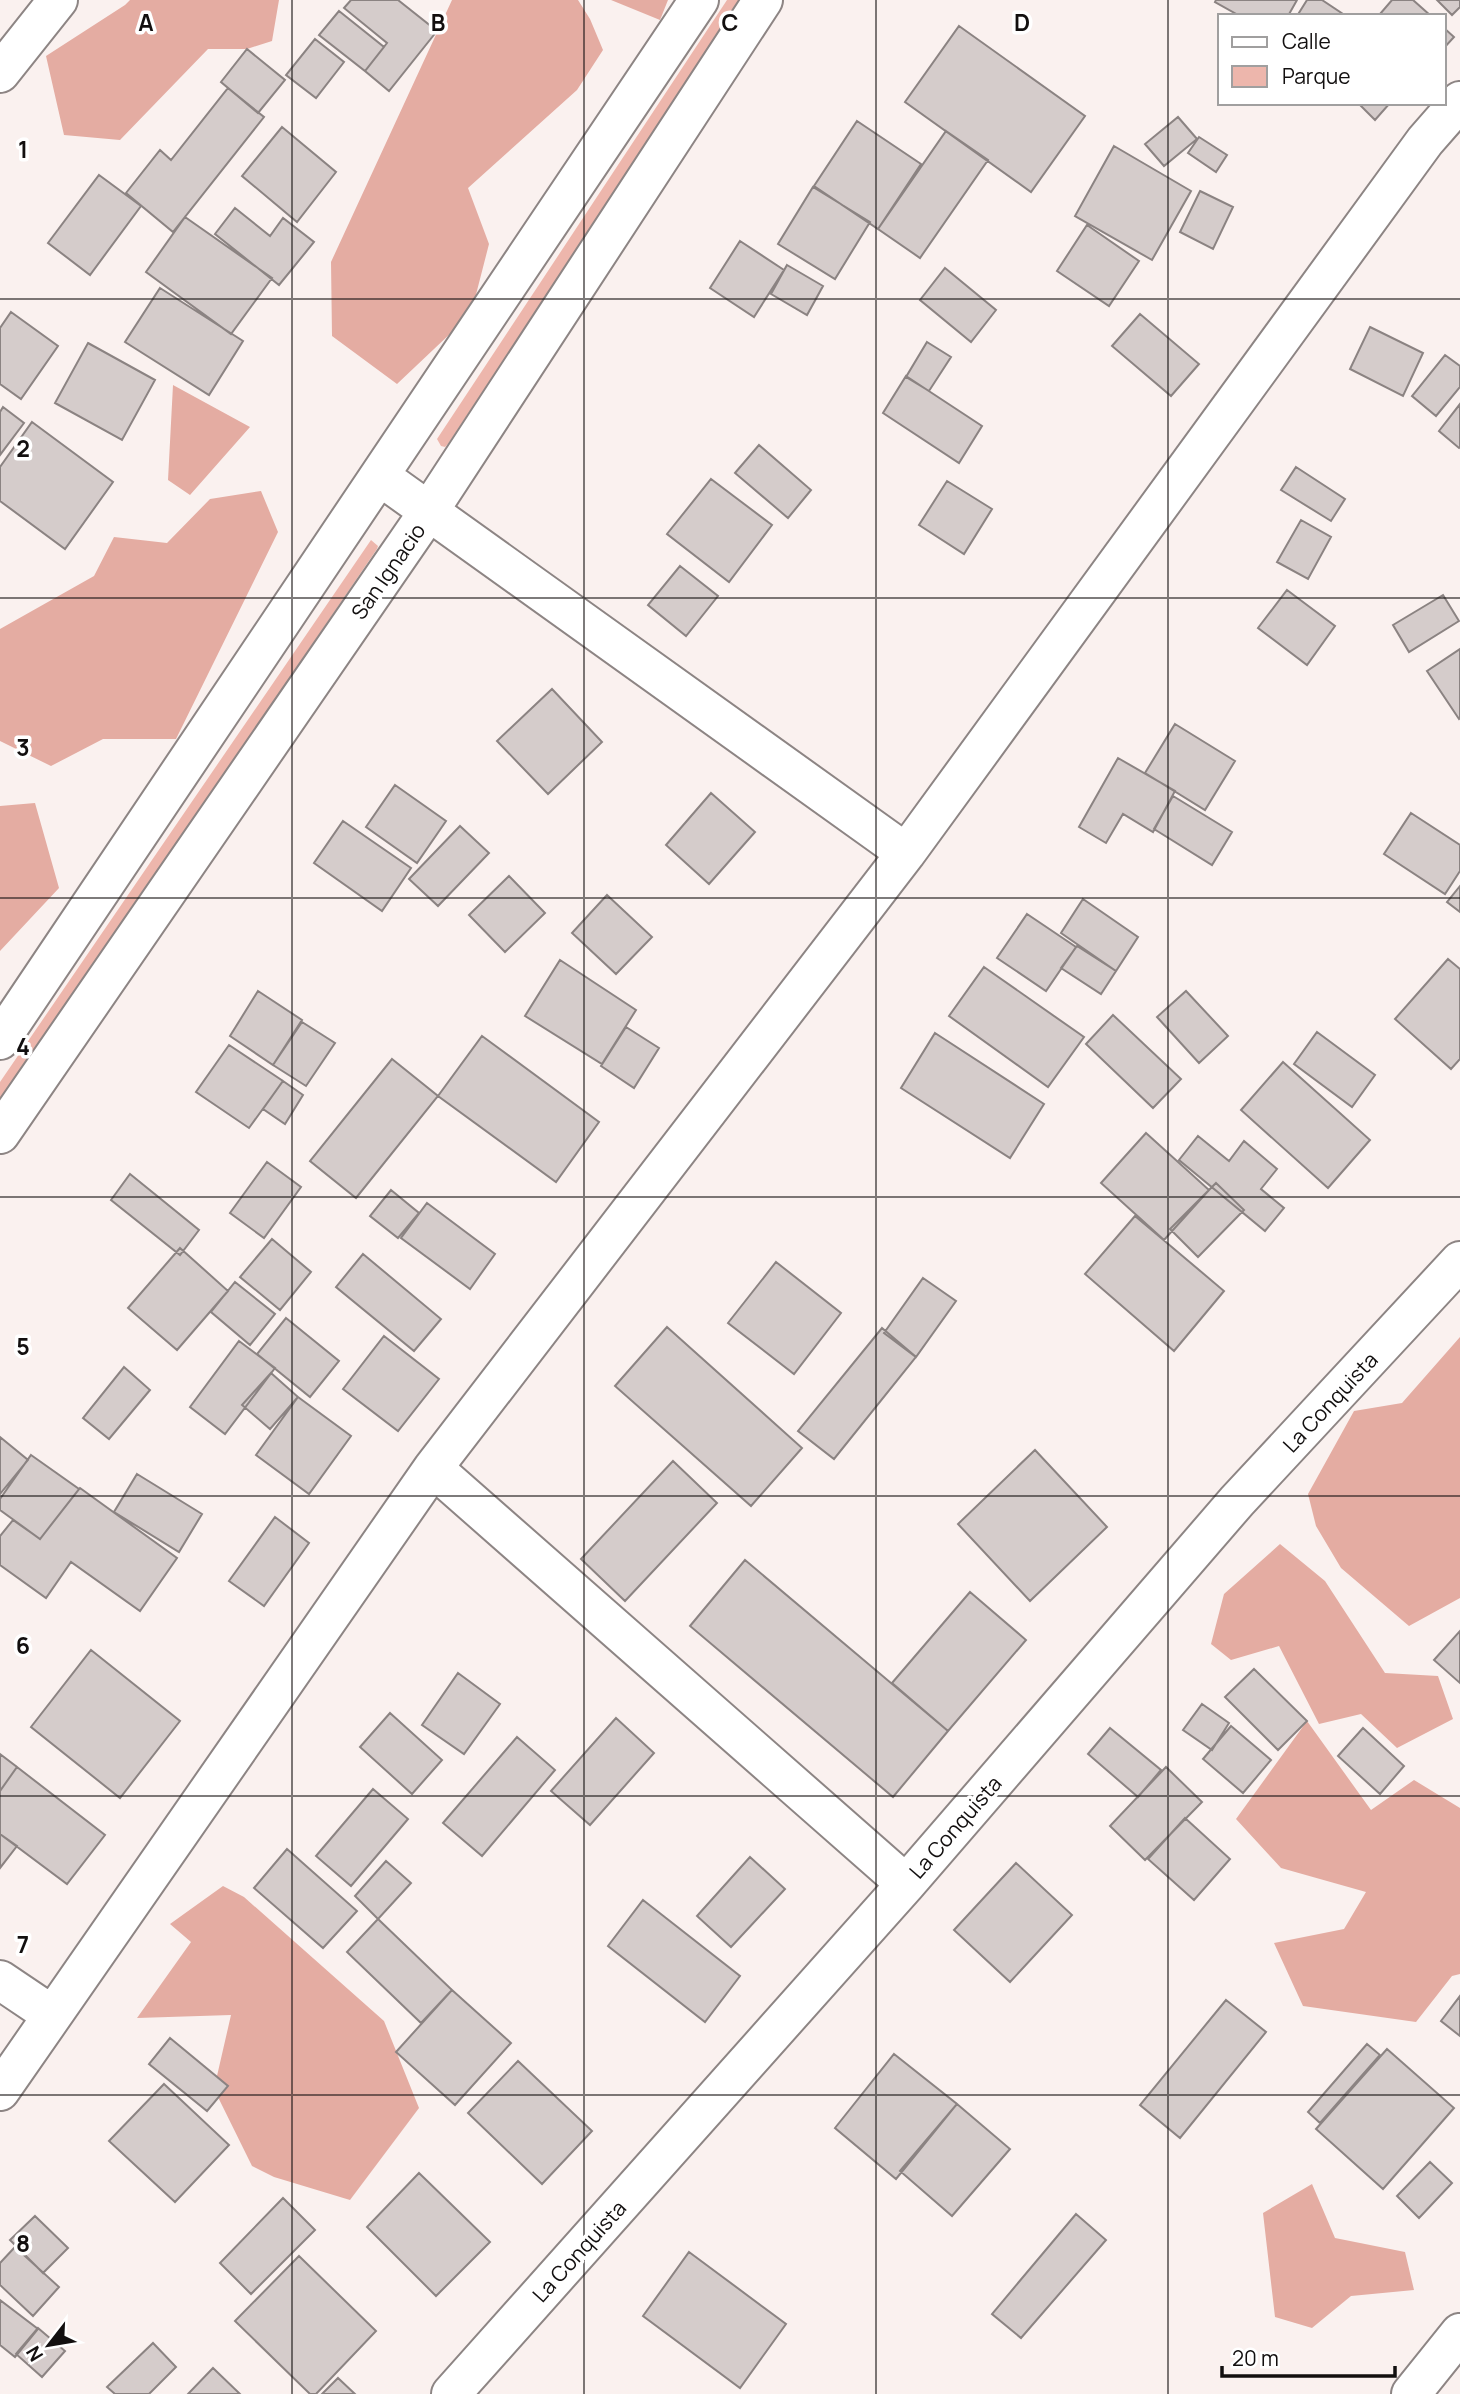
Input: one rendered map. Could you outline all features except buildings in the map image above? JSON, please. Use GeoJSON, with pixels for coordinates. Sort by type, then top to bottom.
{"type":"FeatureCollection","features":[{"type":"Feature","properties":{"kind":"street"},"geometry":{"type":"LineString","coordinates":[[0,73],[58,0]]}},
{"type":"Feature","properties":{"kind":"street"},"geometry":{"type":"LineString","coordinates":[[0,1040],[381,477],[699,0]]}},
{"type":"Feature","properties":{"kind":"street","name":"San Ignacio"},"geometry":{"type":"LineString","coordinates":[[0,1134],[429,511],[763,0]]}},
{"type":"Feature","properties":{"kind":"street"},"geometry":{"type":"LineString","coordinates":[[0,2091],[433,1468],[906,853],[1425,141],[1460,101]]}},
{"type":"Feature","properties":{"kind":"street"},"geometry":{"type":"LineString","coordinates":[[381,477],[906,853]]}},
{"type":"Feature","properties":{"kind":"street","name":"La Conquista"},"geometry":{"type":"LineString","coordinates":[[451,2394],[906,1884],[1237,1502],[1460,1261]]}},
{"type":"Feature","properties":{"kind":"street"},"geometry":{"type":"LineString","coordinates":[[433,1468],[906,1884]]}},
{"type":"Feature","properties":{"kind":"street"},"geometry":{"type":"LineString","coordinates":[[0,1980],[52,2015]]}},
{"type":"Feature","properties":{"kind":"street"},"geometry":{"type":"LineString","coordinates":[[1411,2394],[1460,2333]]}},
{"type":"Feature","properties":{"kind":"green space"},"geometry":{"type":"Polygon","coordinates":[[[727,0],[742,0],[448,444],[441,446],[437,439],[727,0]]]}},
{"type":"Feature","properties":{"kind":"green space"},"geometry":{"type":"Polygon","coordinates":[[[371,540],[378,546],[377,549],[0,1104],[0,1082],[371,540]]]}},
{"type":"Feature","properties":{"kind":"shaded area"},"geometry":{"type":"Polygon","coordinates":[[[130,0],[279,0],[272,41],[247,49],[208,49],[120,140],[64,135],[46,56],[130,0]]]}},
{"type":"Feature","properties":{"kind":"shaded area"},"geometry":{"type":"Polygon","coordinates":[[[452,0],[578,0],[590,19],[603,50],[577,90],[468,188],[489,244],[471,314],[397,384],[332,336],[331,262],[452,0]]]}},
{"type":"Feature","properties":{"kind":"shaded area"},"geometry":{"type":"Polygon","coordinates":[[[611,0],[668,0],[660,20],[611,0]]]}},
{"type":"Feature","properties":{"kind":"shaded area"},"geometry":{"type":"Polygon","coordinates":[[[173,385],[250,427],[190,495],[168,480],[173,385]]]}},
{"type":"Feature","properties":{"kind":"shaded area"},"geometry":{"type":"Polygon","coordinates":[[[261,491],[278,532],[176,739],[103,739],[51,766],[0,741],[0,629],[94,576],[114,537],[167,543],[210,499],[261,491]]]}},
{"type":"Feature","properties":{"kind":"shaded area"},"geometry":{"type":"Polygon","coordinates":[[[35,803],[59,888],[0,951],[0,806],[35,803]]]}},
{"type":"Feature","properties":{"kind":"shaded area"},"geometry":{"type":"Polygon","coordinates":[[[1460,1337],[1460,1598],[1409,1626],[1341,1568],[1316,1526],[1308,1494],[1354,1411],[1402,1403],[1460,1337]]]}},
{"type":"Feature","properties":{"kind":"shaded area"},"geometry":{"type":"Polygon","coordinates":[[[1280,1544],[1325,1581],[1385,1673],[1438,1676],[1453,1719],[1397,1748],[1361,1714],[1319,1724],[1279,1646],[1231,1660],[1211,1644],[1224,1594],[1280,1544]]]}},
{"type":"Feature","properties":{"kind":"shaded area"},"geometry":{"type":"Polygon","coordinates":[[[1307,1721],[1371,1810],[1414,1780],[1460,1808],[1460,1974],[1452,1976],[1416,2022],[1303,2006],[1274,1943],[1344,1929],[1366,1892],[1281,1868],[1236,1819],[1307,1721]]]}},
{"type":"Feature","properties":{"kind":"shaded area"},"geometry":{"type":"Polygon","coordinates":[[[223,1886],[244,1897],[384,2021],[419,2108],[350,2200],[274,2177],[252,2166],[214,2089],[231,2015],[137,2018],[191,1942],[170,1924],[223,1886]]]}},
{"type":"Feature","properties":{"kind":"shaded area"},"geometry":{"type":"Polygon","coordinates":[[[1312,2184],[1335,2238],[1405,2252],[1414,2290],[1351,2296],[1312,2328],[1275,2317],[1263,2213],[1312,2184]]]}}]}
